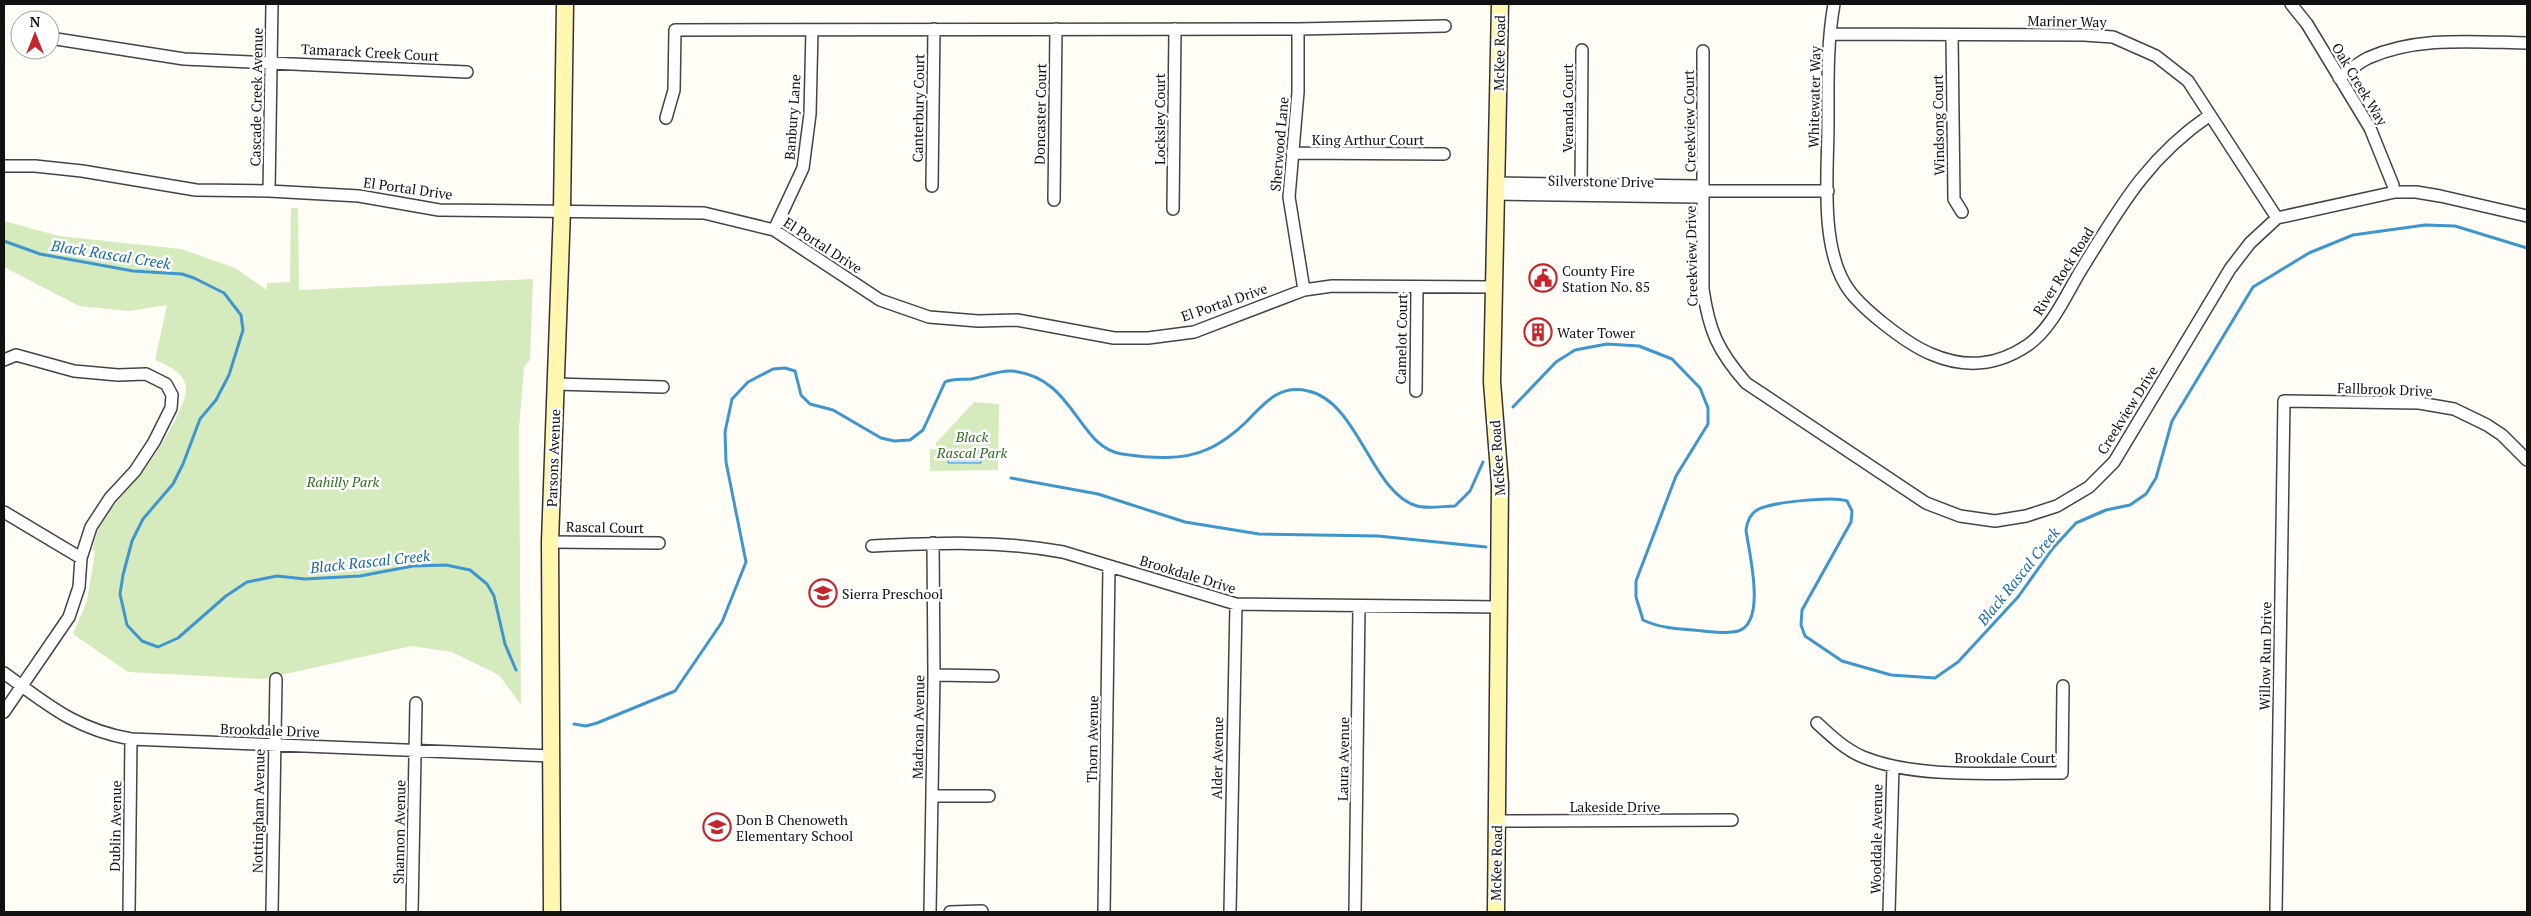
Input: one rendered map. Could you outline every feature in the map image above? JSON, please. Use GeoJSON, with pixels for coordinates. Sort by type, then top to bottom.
{"type":"FeatureCollection","features":[{"type":"Feature","properties":{"kind":"street","name":"Cascade Creek Avenue"},"geometry":{"type":"LineString","coordinates":[[269,191],[272,4]]}},
{"type":"Feature","properties":{"kind":"street","name":"Parsons Avenue"},"geometry":{"type":"LineString","coordinates":[[552,912],[550,542],[562,210],[565,4]]}},
{"type":"Feature","properties":{"kind":"street","name":"McKee Road"},"geometry":{"type":"LineString","coordinates":[[1496,912],[1500,607],[1499,460],[1492,382],[1500,4]]}},
{"type":"Feature","properties":{"kind":"street","name":"Whitewater Way"},"geometry":{"type":"LineString","coordinates":[[1828,191],[1830,34],[1834,4]]}},
{"type":"Feature","properties":{"kind":"street","name":"Oak Creek Way"},"geometry":{"type":"LineString","coordinates":[[2291,4],[2307,24],[2370,128],[2393,185]]}},
{"type":"Feature","properties":{"kind":"street"},"geometry":{"type":"LineString","coordinates":[[666,118],[674,90],[675,30],[1298,29],[1445,26]]}},
{"type":"Feature","properties":{"kind":"street","name":"Canterbury Court"},"geometry":{"type":"LineString","coordinates":[[932,186],[934,29]]}},
{"type":"Feature","properties":{"kind":"street","name":"Doncaster Court"},"geometry":{"type":"LineString","coordinates":[[1054,200],[1056,29]]}},
{"type":"Feature","properties":{"kind":"street","name":"Locksley Court"},"geometry":{"type":"LineString","coordinates":[[1173,209],[1175,29]]}},
{"type":"Feature","properties":{"kind":"street","name":"Sherwood Lane"},"geometry":{"type":"LineString","coordinates":[[1298,29],[1298,92],[1288,197],[1304,290]]}},
{"type":"Feature","properties":{"kind":"street","name":"Banbury Lane"},"geometry":{"type":"LineString","coordinates":[[774,230],[803,168],[810,114],[812,30]]}},
{"type":"Feature","properties":{"kind":"street","name":"Mariner Way"},"geometry":{"type":"LineString","coordinates":[[1830,34],[2084,35],[2113,37],[2156,56],[2188,81],[2277,218]]}},
{"type":"Feature","properties":{"kind":"street","name":"Windsong Court"},"geometry":{"type":"LineString","coordinates":[[1952,35],[1954,199],[1962,212]]}},
{"type":"Feature","properties":{"kind":"street","name":"Tamarack Creek Court"},"geometry":{"type":"LineString","coordinates":[[60,40],[184,59],[467,72]]}},
{"type":"Feature","properties":{"kind":"street"},"geometry":{"type":"LineString","coordinates":[[2339,78],[2366,59],[2396,48],[2429,42],[2527,43]]}},
{"type":"Feature","properties":{"kind":"street","name":"Veranda Court"},"geometry":{"type":"LineString","coordinates":[[1582,50],[1582,190]]}},
{"type":"Feature","properties":{"kind":"street","name":"Creekview Court"},"geometry":{"type":"LineString","coordinates":[[1703,51],[1705,191]]}},
{"type":"Feature","properties":{"kind":"street","name":"River Rock Road"},"geometry":{"type":"LineString","coordinates":[[1828,191],[1829,233],[1836,262],[1845,285],[1868,311],[1922,350],[1946,361],[1988,364],[2006,358],[2030,343],[2049,324],[2126,196],[2143,174],[2189,129],[2210,115]]}},
{"type":"Feature","properties":{"kind":"street","name":"King Arthur Court"},"geometry":{"type":"LineString","coordinates":[[1292,153],[1444,154]]}},
{"type":"Feature","properties":{"kind":"street","name":"El Portal Drive"},"geometry":{"type":"LineString","coordinates":[[4,166],[35,166],[82,171],[196,190],[269,191],[359,196],[439,210],[704,213],[774,230],[880,300],[929,317],[978,321],[1017,320],[1114,338],[1148,338],[1194,332],[1304,290],[1350,285],[1493,287]]}},
{"type":"Feature","properties":{"kind":"street","name":"Silverstone Drive"},"geometry":{"type":"LineString","coordinates":[[1495,188],[1582,190],[1698,186],[1705,191],[1828,191]]}},
{"type":"Feature","properties":{"kind":"street","name":"Creekview Drive"},"geometry":{"type":"LineString","coordinates":[[1705,191],[1704,289],[1708,321],[1725,359],[1746,383],[1926,503],[1960,516],[1995,521],[2026,516],[2057,506],[2089,487],[2114,462],[2230,269],[2250,243],[2277,218],[2396,192],[2416,192],[2527,216]]}},
{"type":"Feature","properties":{"kind":"street","name":"Camelot Court"},"geometry":{"type":"LineString","coordinates":[[1416,391],[1417,286]]}},
{"type":"Feature","properties":{"kind":"street"},"geometry":{"type":"LineString","coordinates":[[4,360],[16,355],[74,371],[118,375],[146,374],[166,384],[172,395],[171,408],[142,461],[100,513],[86,540],[78,587],[71,611],[4,712]]}},
{"type":"Feature","properties":{"kind":"street"},"geometry":{"type":"LineString","coordinates":[[555,384],[663,387]]}},
{"type":"Feature","properties":{"kind":"street","name":"Fallbrook Drive"},"geometry":{"type":"LineString","coordinates":[[2284,401],[2419,403],[2454,410],[2487,425],[2502,435],[2527,460]]}},
{"type":"Feature","properties":{"kind":"street","name":"Willow Run Drive"},"geometry":{"type":"LineString","coordinates":[[2276,912],[2284,401]]}},
{"type":"Feature","properties":{"kind":"street"},"geometry":{"type":"LineString","coordinates":[[4,512],[82,558]]}},
{"type":"Feature","properties":{"kind":"street","name":"Rascal Court"},"geometry":{"type":"LineString","coordinates":[[550,542],[659,543]]}},
{"type":"Feature","properties":{"kind":"street","name":"Brookdale Drive"},"geometry":{"type":"LineString","coordinates":[[872,546],[933,543],[1013,544],[1063,552],[1236,604],[1359,607],[1500,607]]}},
{"type":"Feature","properties":{"kind":"street","name":"Madroan Avenue"},"geometry":{"type":"LineString","coordinates":[[930,912],[934,675],[933,543]]}},
{"type":"Feature","properties":{"kind":"street","name":"Thorn Avenue"},"geometry":{"type":"LineString","coordinates":[[1104,912],[1109,566]]}},
{"type":"Feature","properties":{"kind":"street","name":"Alder Avenue"},"geometry":{"type":"LineString","coordinates":[[1230,912],[1236,604]]}},
{"type":"Feature","properties":{"kind":"street","name":"Laura Avenue"},"geometry":{"type":"LineString","coordinates":[[1355,912],[1359,607]]}},
{"type":"Feature","properties":{"kind":"street","name":"Brookdale Drive"},"geometry":{"type":"LineString","coordinates":[[4,673],[59,714],[110,735],[131,739],[415,752],[552,756]]}},
{"type":"Feature","properties":{"kind":"street"},"geometry":{"type":"LineString","coordinates":[[934,675],[992,676]]}},
{"type":"Feature","properties":{"kind":"street","name":"Nottingham Avenue"},"geometry":{"type":"LineString","coordinates":[[272,912],[276,679]]}},
{"type":"Feature","properties":{"kind":"street","name":"Brookdale Court"},"geometry":{"type":"LineString","coordinates":[[1893,766],[1932,772],[2062,773],[2063,686]]}},
{"type":"Feature","properties":{"kind":"street","name":"Shannon Avenue"},"geometry":{"type":"LineString","coordinates":[[412,912],[416,703]]}},
{"type":"Feature","properties":{"kind":"street"},"geometry":{"type":"LineString","coordinates":[[1817,723],[1838,742],[1863,757],[1893,766]]}},
{"type":"Feature","properties":{"kind":"street","name":"Dublin Avenue"},"geometry":{"type":"LineString","coordinates":[[129,912],[131,739]]}},
{"type":"Feature","properties":{"kind":"street","name":"Wooddale Avenue"},"geometry":{"type":"LineString","coordinates":[[1889,912],[1893,766]]}},
{"type":"Feature","properties":{"kind":"street"},"geometry":{"type":"LineString","coordinates":[[932,796],[989,796]]}},
{"type":"Feature","properties":{"kind":"street","name":"Lakeside Drive"},"geometry":{"type":"LineString","coordinates":[[1497,821],[1732,820]]}},
{"type":"Feature","properties":{"kind":"street"},"geometry":{"type":"LineString","coordinates":[[950,912],[982,911]]}},
{"type":"Feature","properties":{"kind":"green space","name":"Rahilly Park"},"geometry":{"type":"Polygon","coordinates":[[[291,208],[298,208],[299,290],[533,279],[530,360],[524,367],[519,429],[521,705],[499,675],[452,652],[411,646],[263,679],[128,672],[73,634],[87,601],[95,552],[92,550],[99,528],[107,514],[145,469],[160,447],[175,421],[185,398],[185,384],[180,375],[175,371],[155,360],[167,305],[129,311],[79,306],[4,267],[4,221],[59,236],[181,249],[235,268],[267,290],[267,283],[290,282],[291,208]]]}},
{"type":"Feature","properties":{"kind":"green space","name":"Black Rascal Park"},"geometry":{"type":"Polygon","coordinates":[[[974,402],[999,404],[998,470],[930,471],[930,449],[936,449],[936,443],[974,402]]]}},
{"type":"Feature","properties":{"kind":"water"},"geometry":{"type":"Polygon","coordinates":[[[948,450],[981,450],[981,463],[948,463],[948,450]]]}},
{"type":"Feature","properties":{"kind":"waterway","name":"Black Rascal Creek"},"geometry":{"type":"LineString","coordinates":[[1513,407],[1556,362],[1575,350],[1607,344],[1639,346],[1672,359],[1700,388],[1708,408],[1708,424],[1676,476],[1636,581],[1636,597],[1643,620],[1665,627],[1680,629],[1720,632],[1738,631],[1747,625],[1752,615],[1754,601],[1754,586],[1746,530],[1752,514],[1764,507],[1787,502],[1829,499],[1847,501],[1852,511],[1851,522],[1802,610],[1801,625],[1805,636],[1842,661],[1891,675],[1935,678],[1958,662],[2018,597],[2053,548],[2076,523],[2106,510],[2130,505],[2146,494],[2156,478],[2172,421],[2253,287],[2309,253],[2353,235],[2425,225],[2455,226],[2527,248]]}},
{"type":"Feature","properties":{"kind":"waterway","name":"Black Rascal Creek"},"geometry":{"type":"LineString","coordinates":[[4,241],[40,254],[133,271],[182,274],[224,293],[241,315],[243,330],[229,375],[216,400],[200,419],[183,464],[173,484],[143,519],[132,541],[120,594],[127,625],[142,641],[158,647],[178,638],[226,596],[247,582],[277,576],[305,579],[360,576],[413,566],[446,565],[470,570],[487,584],[494,596],[505,644],[516,670]]}},
{"type":"Feature","properties":{"kind":"waterway","name":"Black Rascal Creek"},"geometry":{"type":"LineString","coordinates":[[574,724],[586,726],[597,723],[675,691],[722,622],[746,562],[726,462],[725,432],[732,399],[748,382],[773,369],[785,368],[795,371],[801,395],[810,404],[833,410],[881,438],[894,441],[910,440],[923,430],[945,382],[1012,371],[1033,376],[1049,386],[1063,398],[1095,439],[1107,449],[1122,454],[1166,458],[1198,453],[1213,447],[1233,434],[1272,397],[1288,390],[1297,390],[1308,391],[1325,398],[1340,412],[1388,484],[1401,498],[1417,506],[1455,506],[1470,491],[1483,462]]}},
{"type":"Feature","properties":{"kind":"waterway"},"geometry":{"type":"LineString","coordinates":[[1011,478],[1098,494],[1185,522],[1259,534],[1378,536],[1486,547]]}},
{"type":"Feature","properties":{"kind":"place","name":"County Fire Station No. 85"},"geometry":{"type":"Point","coordinates":[1543,278]}},
{"type":"Feature","properties":{"kind":"place","name":"Water Tower"},"geometry":{"type":"Point","coordinates":[1538,332]}},
{"type":"Feature","properties":{"kind":"place","name":"Sierra Preschool"},"geometry":{"type":"Point","coordinates":[823,593]}},
{"type":"Feature","properties":{"kind":"place","name":"Don B Chenoweth Elementary School"},"geometry":{"type":"Point","coordinates":[717,827]}}]}
